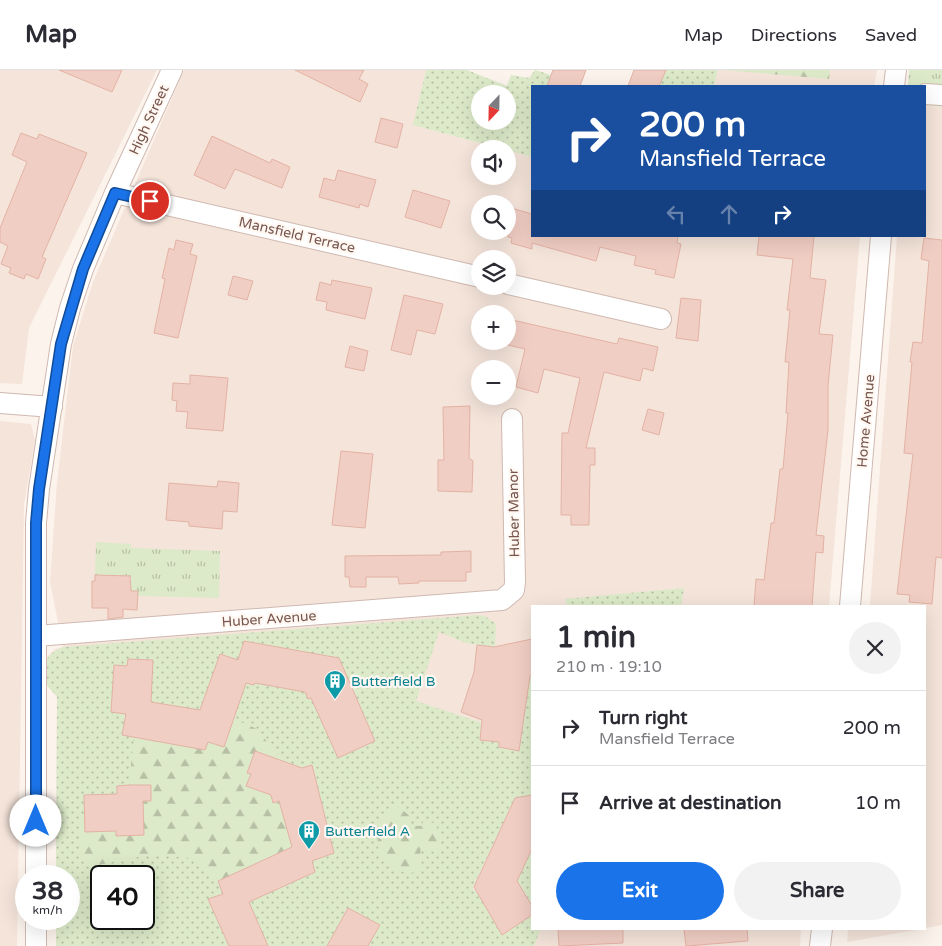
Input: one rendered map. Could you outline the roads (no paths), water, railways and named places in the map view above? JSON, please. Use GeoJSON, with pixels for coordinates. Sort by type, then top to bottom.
{"type":"FeatureCollection","features":[{"type":"Feature","properties":{"kind":"street","name":"High Street"},"geometry":{"type":"LineString","coordinates":[[36,865],[36,523],[39,489],[61,344],[83,269],[115,193],[172,70]]}},
{"type":"Feature","properties":{"kind":"street"},"geometry":{"type":"LineString","coordinates":[[894,85],[896,70]]}},
{"type":"Feature","properties":{"kind":"street"},"geometry":{"type":"LineString","coordinates":[[926,94],[942,95]]}},
{"type":"Feature","properties":{"kind":"street","name":"Mansfield Terrace"},"geometry":{"type":"LineString","coordinates":[[115,193],[471,275]]}},
{"type":"Feature","properties":{"kind":"street","name":"Home Avenue"},"geometry":{"type":"LineString","coordinates":[[850,605],[881,237]]}},
{"type":"Feature","properties":{"kind":"street"},"geometry":{"type":"LineString","coordinates":[[516,286],[661,319]]}},
{"type":"Feature","properties":{"kind":"street"},"geometry":{"type":"LineString","coordinates":[[0,404],[52,407]]}},
{"type":"Feature","properties":{"kind":"street","name":"Huber Manor"},"geometry":{"type":"LineString","coordinates":[[502,600],[514,590],[515,582],[512,419]]}},
{"type":"Feature","properties":{"kind":"street","name":"Huber Avenue"},"geometry":{"type":"LineString","coordinates":[[36,636],[502,600]]}},
{"type":"Feature","properties":{"kind":"street"},"geometry":{"type":"LineString","coordinates":[[36,930],[36,946]]}},
{"type":"Feature","properties":{"kind":"street"},"geometry":{"type":"LineString","coordinates":[[820,946],[822,930]]}},
{"type":"Feature","properties":{"kind":"place","name":"Butterfield B"},"geometry":{"type":"Point","coordinates":[335,700]}},
{"type":"Feature","properties":{"kind":"place","name":"Butterfield A"},"geometry":{"type":"Point","coordinates":[309,850]}}]}
